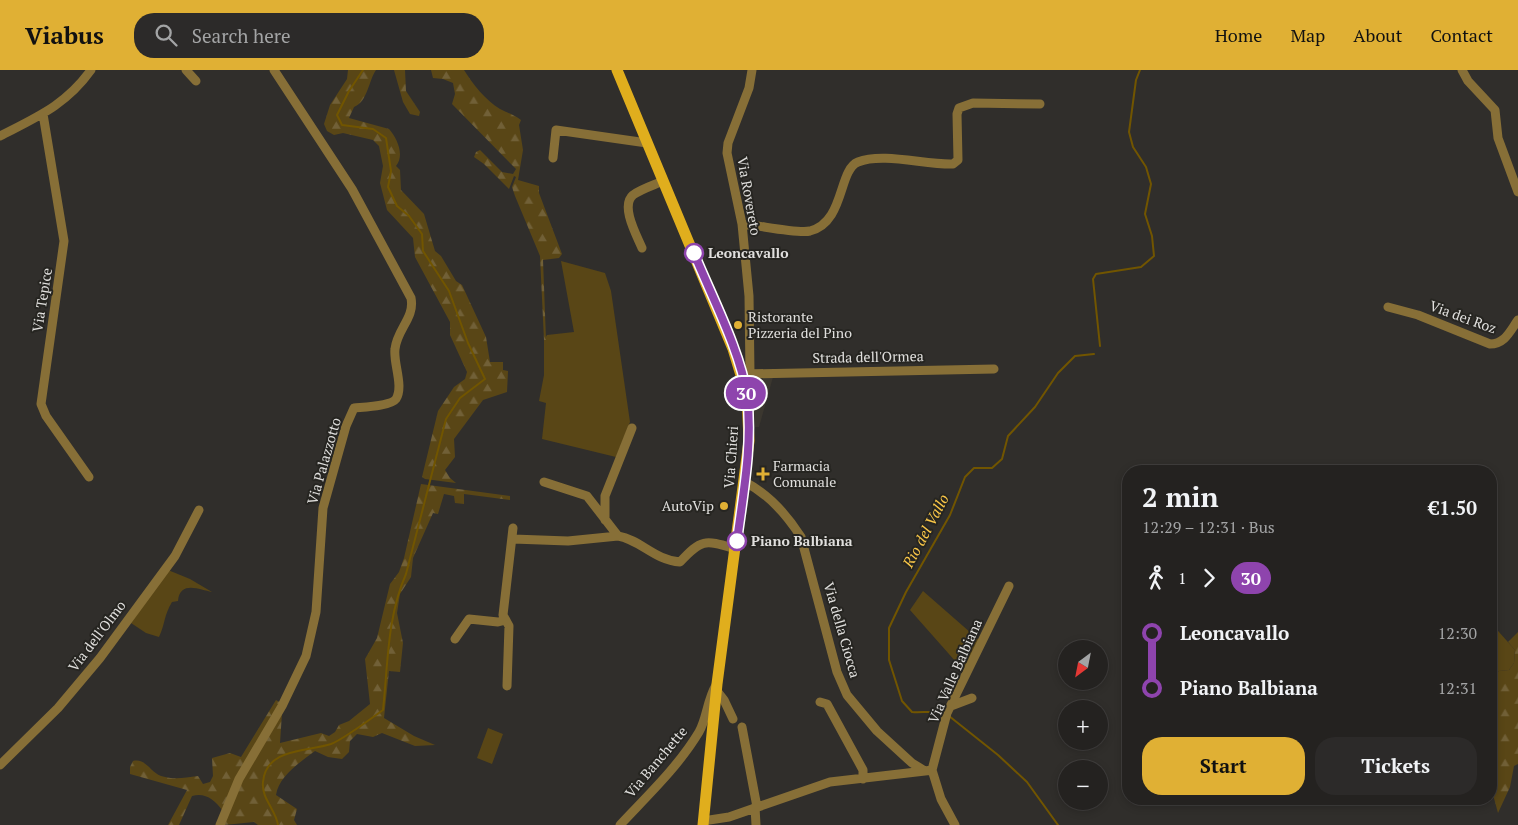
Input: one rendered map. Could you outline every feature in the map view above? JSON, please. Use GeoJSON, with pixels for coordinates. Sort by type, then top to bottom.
{"type":"FeatureCollection","features":[{"type":"Feature","properties":{"kind":"main road","name":"Via Chieri"},"geometry":{"type":"LineString","coordinates":[[617,70],[726,331],[746,374],[745,390],[749,441],[717,687],[703,823]]}},
{"type":"Feature","properties":{"kind":"street"},"geometry":{"type":"LineString","coordinates":[[0,136],[43,114],[78,89],[91,70]]}},
{"type":"Feature","properties":{"kind":"street"},"geometry":{"type":"LineString","coordinates":[[186,70],[196,81]]}},
{"type":"Feature","properties":{"kind":"street","name":"Via Palazzotto"},"geometry":{"type":"LineString","coordinates":[[220,825],[239,779],[282,706],[306,656],[316,612],[323,508],[346,426],[354,408],[391,403],[396,399],[398,388],[395,349],[413,307],[411,298],[369,218],[274,70]]}},
{"type":"Feature","properties":{"kind":"street","name":"Via Rovereto"},"geometry":{"type":"LineString","coordinates":[[746,374],[749,296],[742,224],[729,165],[728,143],[749,88],[752,70]]}},
{"type":"Feature","properties":{"kind":"street"},"geometry":{"type":"LineString","coordinates":[[1462,70],[1468,81],[1495,110],[1498,138],[1518,192]]}},
{"type":"Feature","properties":{"kind":"street"},"geometry":{"type":"LineString","coordinates":[[742,224],[800,232],[810,231],[827,221],[841,194],[850,167],[856,163],[876,160],[953,164],[958,160],[960,153],[957,114],[959,108],[973,103],[1040,104]]}},
{"type":"Feature","properties":{"kind":"street","name":"Via Tepice"},"geometry":{"type":"LineString","coordinates":[[43,114],[64,241],[41,404],[46,416],[89,477]]}},
{"type":"Feature","properties":{"kind":"street"},"geometry":{"type":"LineString","coordinates":[[554,158],[556,130],[647,143]]}},
{"type":"Feature","properties":{"kind":"street"},"geometry":{"type":"LineString","coordinates":[[642,248],[629,212],[630,201],[633,196],[663,181]]}},
{"type":"Feature","properties":{"kind":"street","name":"Via dei Roz"},"geometry":{"type":"LineString","coordinates":[[1388,307],[1418,315],[1490,344],[1499,344],[1504,340],[1518,320]]}},
{"type":"Feature","properties":{"kind":"street","name":"Strada dell'Ormea"},"geometry":{"type":"LineString","coordinates":[[746,374],[994,369]]}},
{"type":"Feature","properties":{"kind":"street"},"geometry":{"type":"LineString","coordinates":[[605,520],[605,496],[632,428]]}},
{"type":"Feature","properties":{"kind":"street"},"geometry":{"type":"LineString","coordinates":[[544,482],[588,496],[618,536]]}},
{"type":"Feature","properties":{"kind":"street","name":"Via della Ciocca"},"geometry":{"type":"LineString","coordinates":[[745,482],[768,498],[794,524],[801,536],[837,672],[847,695],[877,731],[912,763],[929,771]]}},
{"type":"Feature","properties":{"kind":"street","name":"Via dell'Olmo"},"geometry":{"type":"LineString","coordinates":[[0,765],[58,708],[100,658],[175,556],[199,510]]}},
{"type":"Feature","properties":{"kind":"street"},"geometry":{"type":"LineString","coordinates":[[507,686],[509,626],[503,615],[508,555],[513,539],[513,528]]}},
{"type":"Feature","properties":{"kind":"street"},"geometry":{"type":"LineString","coordinates":[[513,539],[568,541],[618,536],[626,538],[666,561],[680,562],[695,545],[702,542],[736,549]]}},
{"type":"Feature","properties":{"kind":"street","name":"Via Valle Balbiana"},"geometry":{"type":"LineString","coordinates":[[929,771],[951,706],[1008,586]]}},
{"type":"Feature","properties":{"kind":"street"},"geometry":{"type":"LineString","coordinates":[[455,639],[469,619],[498,622],[506,620]]}},
{"type":"Feature","properties":{"kind":"street"},"geometry":{"type":"LineString","coordinates":[[717,687],[733,719]]}},
{"type":"Feature","properties":{"kind":"street","name":"Via Banchette"},"geometry":{"type":"LineString","coordinates":[[620,825],[671,770],[699,731],[709,696],[717,687]]}},
{"type":"Feature","properties":{"kind":"street"},"geometry":{"type":"LineString","coordinates":[[951,706],[972,698]]}},
{"type":"Feature","properties":{"kind":"street"},"geometry":{"type":"LineString","coordinates":[[820,702],[827,704],[863,770],[863,779]]}},
{"type":"Feature","properties":{"kind":"street"},"geometry":{"type":"LineString","coordinates":[[742,727],[756,807],[756,825]]}},
{"type":"Feature","properties":{"kind":"street"},"geometry":{"type":"LineString","coordinates":[[703,823],[729,817],[830,782],[929,771],[955,825]]}},
{"type":"Feature","properties":{"kind":"shaded area"},"geometry":{"type":"Polygon","coordinates":[[[751,377],[773,377],[759,427],[755,427],[751,377]]]}},
{"type":"Feature","properties":{"kind":"green space"},"geometry":{"type":"Polygon","coordinates":[[[348,70],[376,70],[365,96],[354,107],[349,118],[389,129],[395,137],[400,152],[399,162],[396,166],[400,170],[401,190],[424,214],[435,251],[441,256],[456,281],[462,285],[486,337],[490,362],[503,362],[503,370],[508,371],[507,392],[483,400],[454,439],[455,457],[445,470],[456,483],[422,477],[438,411],[454,387],[465,379],[467,372],[450,335],[450,322],[415,257],[413,238],[387,210],[380,183],[383,166],[379,146],[373,140],[343,133],[334,135],[327,131],[324,124],[330,105],[347,79],[348,70]]]}},
{"type":"Feature","properties":{"kind":"green space"},"geometry":{"type":"Polygon","coordinates":[[[394,70],[405,70],[406,91],[420,112],[419,116],[410,114],[403,102],[394,70]]]}},
{"type":"Feature","properties":{"kind":"green space"},"geometry":{"type":"Polygon","coordinates":[[[431,70],[464,70],[485,97],[500,109],[521,120],[519,125],[523,150],[518,180],[539,186],[539,193],[562,254],[559,258],[543,260],[546,340],[544,340],[540,256],[512,187],[516,177],[514,176],[509,189],[484,164],[474,157],[476,152],[480,150],[502,172],[513,174],[516,169],[452,104],[455,94],[453,83],[433,78],[431,70]]]}},
{"type":"Feature","properties":{"kind":"green space"},"geometry":{"type":"Polygon","coordinates":[[[561,261],[605,273],[611,291],[630,422],[616,457],[542,439],[546,403],[539,401],[544,375],[544,340],[547,335],[574,332],[561,261]]]}},
{"type":"Feature","properties":{"kind":"green space"},"geometry":{"type":"Polygon","coordinates":[[[421,484],[510,496],[510,500],[464,494],[464,504],[455,503],[454,496],[444,494],[438,514],[433,513],[413,558],[411,577],[400,594],[397,613],[403,643],[400,672],[389,671],[384,718],[414,736],[435,745],[415,746],[382,733],[373,737],[357,734],[350,741],[349,752],[342,759],[328,757],[315,751],[291,770],[281,782],[276,795],[297,809],[294,820],[297,825],[258,825],[254,822],[224,825],[242,780],[282,713],[280,743],[321,733],[329,736],[335,732],[339,725],[349,721],[370,704],[365,659],[377,638],[390,584],[399,572],[404,558],[421,484]]]}},
{"type":"Feature","properties":{"kind":"green space"},"geometry":{"type":"Polygon","coordinates":[[[168,570],[190,579],[212,592],[196,588],[182,590],[178,601],[172,602],[169,607],[159,637],[146,633],[131,623],[168,570]]]}},
{"type":"Feature","properties":{"kind":"green space"},"geometry":{"type":"Polygon","coordinates":[[[923,591],[979,640],[964,671],[910,610],[923,591]]]}},
{"type":"Feature","properties":{"kind":"green space"},"geometry":{"type":"Polygon","coordinates":[[[1497,630],[1515,650],[1514,663],[1509,670],[1497,672],[1497,630]]]}},
{"type":"Feature","properties":{"kind":"green space"},"geometry":{"type":"Polygon","coordinates":[[[1518,632],[1518,764],[1514,766],[1510,787],[1498,813],[1496,805],[1497,672],[1509,670],[1514,663],[1515,650],[1508,642],[1518,632]]]}},
{"type":"Feature","properties":{"kind":"green space"},"geometry":{"type":"Polygon","coordinates":[[[276,700],[281,703],[222,810],[216,803],[205,796],[192,796],[179,825],[168,825],[187,790],[130,774],[130,767],[133,761],[145,763],[161,776],[184,778],[198,776],[203,784],[210,782],[213,776],[212,758],[230,753],[241,757],[276,700]]]}},
{"type":"Feature","properties":{"kind":"green space"},"geometry":{"type":"Polygon","coordinates":[[[488,728],[503,734],[492,764],[477,758],[488,728]]]}},
{"type":"Feature","properties":{"kind":"waterway"},"geometry":{"type":"LineString","coordinates":[[278,825],[263,788],[266,771],[271,763],[289,753],[336,742],[383,710],[389,641],[395,607],[406,574],[446,419],[460,398],[485,379],[468,343],[449,291],[423,251],[422,234],[409,216],[397,206],[388,187],[391,171],[386,138],[373,129],[342,125],[337,115],[349,91],[363,70]]}},
{"type":"Feature","properties":{"kind":"waterway","name":"Rio del Vallo"},"geometry":{"type":"LineString","coordinates":[[1100,346],[1093,279],[1096,274],[1141,267],[1154,256],[1152,236],[1145,214],[1151,184],[1146,167],[1133,147],[1129,132],[1136,80],[1140,70]]}},
{"type":"Feature","properties":{"kind":"waterway","name":"Rio del Vallo"},"geometry":{"type":"LineString","coordinates":[[943,714],[912,712],[902,701],[889,660],[889,628],[906,592],[950,515],[965,477],[974,468],[992,468],[1002,459],[1008,436],[1035,407],[1058,373],[1075,356],[1094,354]]}},
{"type":"Feature","properties":{"kind":"waterway","name":"Rio del Vallo"},"geometry":{"type":"LineString","coordinates":[[949,716],[998,755],[1027,782],[1058,825]]}},
{"type":"Feature","properties":{"kind":"bus line","name":"30"},"geometry":{"type":"LineString","coordinates":[[694,253],[733,349],[747,395],[749,441],[737,541]]}},
{"type":"Feature","properties":{"kind":"place","name":"Leoncavallo"},"geometry":{"type":"Point","coordinates":[694,253]}},
{"type":"Feature","properties":{"kind":"place","name":"Ristorante Pizzeria del Pino"},"geometry":{"type":"Point","coordinates":[738,325]}},
{"type":"Feature","properties":{"kind":"place","name":"Farmacia Comunale"},"geometry":{"type":"Point","coordinates":[763,474]}},
{"type":"Feature","properties":{"kind":"place","name":"AutoVip"},"geometry":{"type":"Point","coordinates":[724,506]}},
{"type":"Feature","properties":{"kind":"place","name":"Piano Balbiana"},"geometry":{"type":"Point","coordinates":[737,541]}}]}
